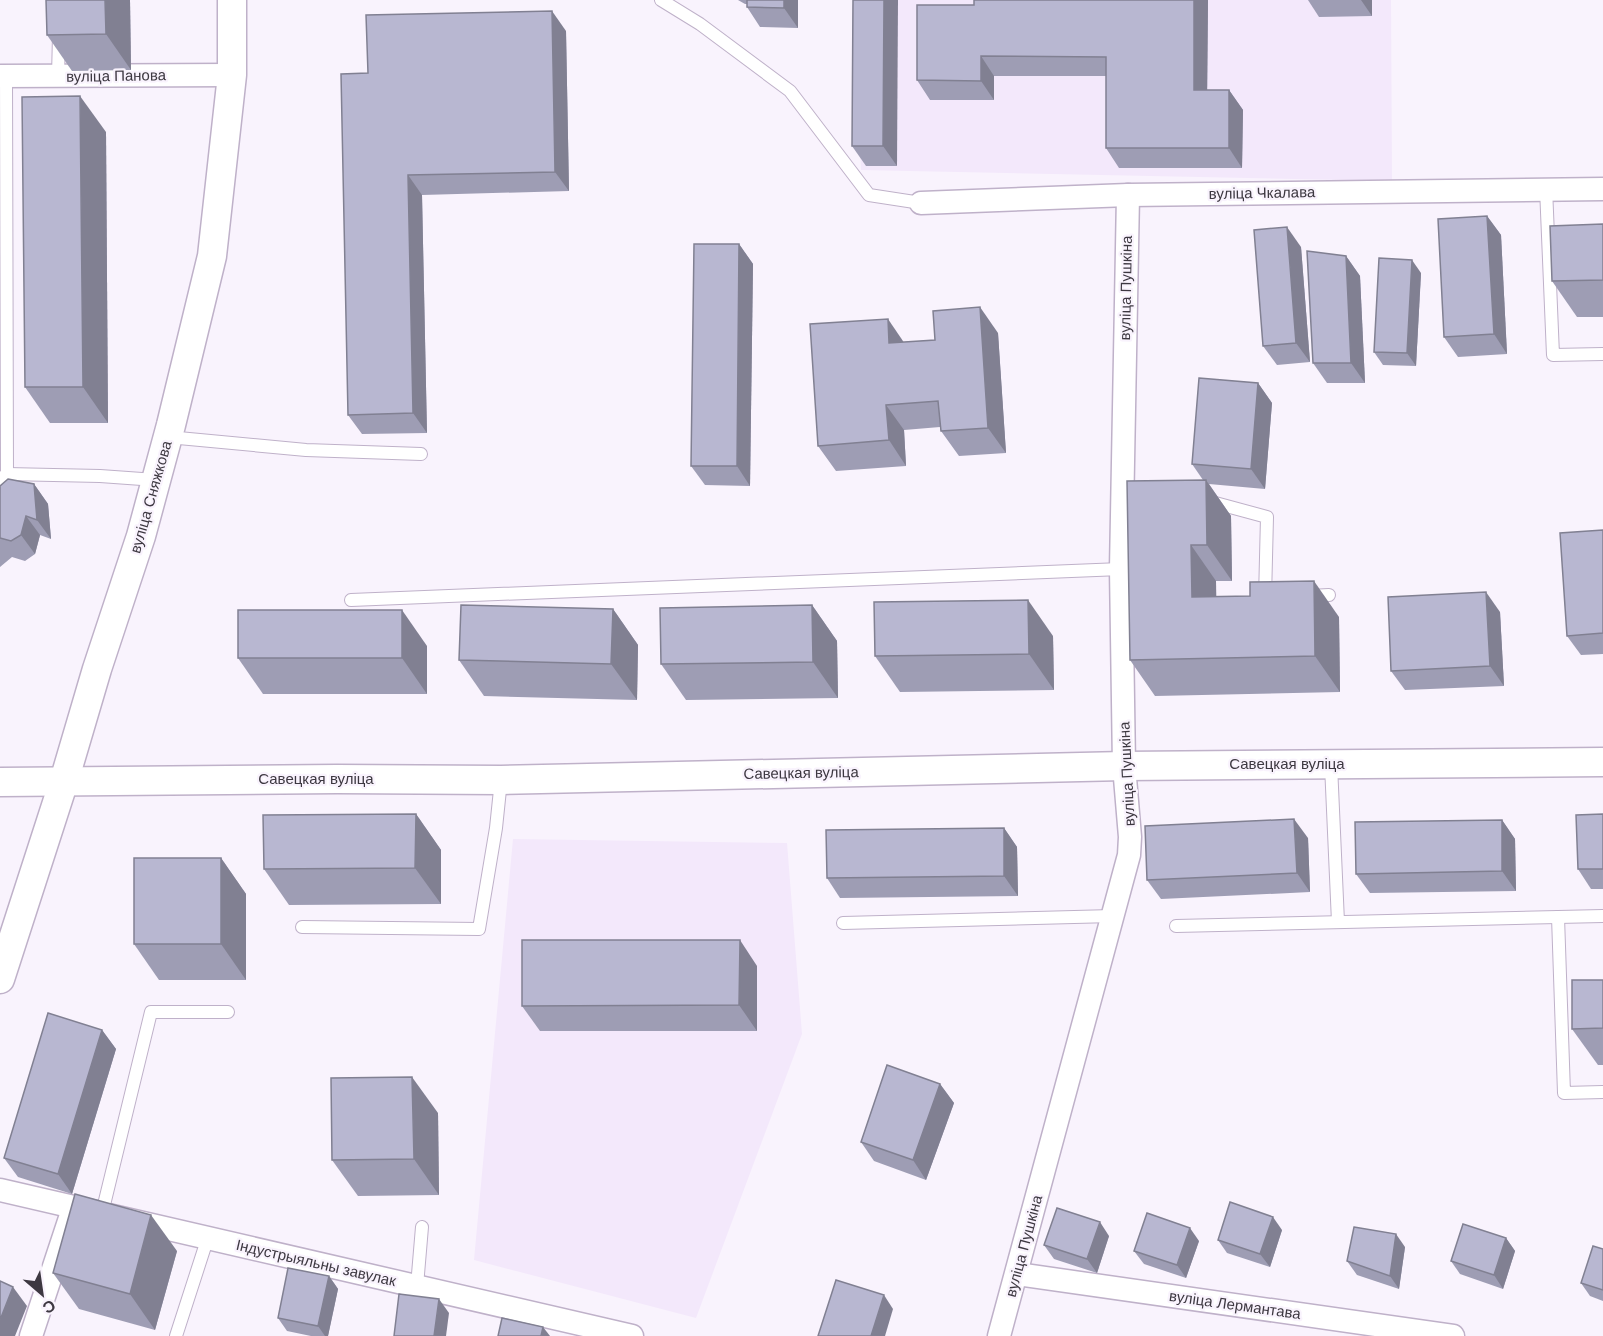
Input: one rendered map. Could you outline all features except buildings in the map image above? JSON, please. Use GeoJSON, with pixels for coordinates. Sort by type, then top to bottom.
{"type":"FeatureCollection","features":[{"type":"Feature","properties":{"kind":"street","name":"вуліца Сняжкова"},"geometry":{"type":"LineString","coordinates":[[0,979],[141,536],[168,437],[212,256],[232,75],[232,0]]}},
{"type":"Feature","properties":{"kind":"street","name":"вуліца Панова"},"geometry":{"type":"LineString","coordinates":[[3,76],[232,75]]}},
{"type":"Feature","properties":{"kind":"street","name":"вуліца Чкалава"},"geometry":{"type":"LineString","coordinates":[[921,203],[1128,195],[1603,189]]}},
{"type":"Feature","properties":{"kind":"street","name":"вуліца Пушкіна"},"geometry":{"type":"LineString","coordinates":[[999,1336],[1129,855],[1130,837],[1124,766],[1120,569],[1129,479],[1128,195]]}},
{"type":"Feature","properties":{"kind":"street","name":"Савецкая вуліца"},"geometry":{"type":"LineString","coordinates":[[0,782],[501,780],[1124,766],[1603,762]]}},
{"type":"Feature","properties":{"kind":"street","name":"Індустрыяльны завулак"},"geometry":{"type":"LineString","coordinates":[[0,1190],[633,1336]]}},
{"type":"Feature","properties":{"kind":"street"},"geometry":{"type":"LineString","coordinates":[[31,1336],[73,1207]]}},
{"type":"Feature","properties":{"kind":"street","name":"вуліца Лермантава"},"geometry":{"type":"LineString","coordinates":[[1017,1274],[1453,1336]]}},
{"type":"Feature","properties":{"kind":"lane"},"geometry":{"type":"LineString","coordinates":[[661,0],[700,24],[790,91],[869,195],[921,203]]}},
{"type":"Feature","properties":{"kind":"lane"},"geometry":{"type":"LineString","coordinates":[[58,76],[59,22]]}},
{"type":"Feature","properties":{"kind":"lane"},"geometry":{"type":"LineString","coordinates":[[3,76],[3,476],[156,480]]}},
{"type":"Feature","properties":{"kind":"lane"},"geometry":{"type":"LineString","coordinates":[[1546,188],[1553,355],[1603,354]]}},
{"type":"Feature","properties":{"kind":"lane"},"geometry":{"type":"LineString","coordinates":[[168,437],[306,450],[421,454]]}},
{"type":"Feature","properties":{"kind":"lane"},"geometry":{"type":"LineString","coordinates":[[1201,499],[1267,517],[1265,598],[1276,598]]}},
{"type":"Feature","properties":{"kind":"lane"},"geometry":{"type":"LineString","coordinates":[[351,600],[1120,569]]}},
{"type":"Feature","properties":{"kind":"lane"},"geometry":{"type":"LineString","coordinates":[[1297,597],[1329,595]]}},
{"type":"Feature","properties":{"kind":"lane"},"geometry":{"type":"LineString","coordinates":[[1331,764],[1338,922]]}},
{"type":"Feature","properties":{"kind":"lane"},"geometry":{"type":"LineString","coordinates":[[302,927],[479,929],[496,828],[501,780]]}},
{"type":"Feature","properties":{"kind":"lane"},"geometry":{"type":"LineString","coordinates":[[843,923],[1113,916]]}},
{"type":"Feature","properties":{"kind":"lane"},"geometry":{"type":"LineString","coordinates":[[1176,926],[1603,916]]}},
{"type":"Feature","properties":{"kind":"lane"},"geometry":{"type":"LineString","coordinates":[[1558,917],[1564,1093],[1603,1092]]}},
{"type":"Feature","properties":{"kind":"lane"},"geometry":{"type":"LineString","coordinates":[[102,1213],[151,1011],[228,1012]]}},
{"type":"Feature","properties":{"kind":"lane"},"geometry":{"type":"LineString","coordinates":[[417,1286],[422,1227]]}},
{"type":"Feature","properties":{"kind":"lane"},"geometry":{"type":"LineString","coordinates":[[176,1336],[208,1238]]}},
{"type":"Feature","properties":{"kind":"shaded area"},"geometry":{"type":"Polygon","coordinates":[[[854,0],[1391,0],[1392,181],[861,170],[854,0]]]}},
{"type":"Feature","properties":{"kind":"shaded area"},"geometry":{"type":"Polygon","coordinates":[[[513,839],[787,843],[802,1034],[696,1318],[474,1260],[513,839]]]}}]}
